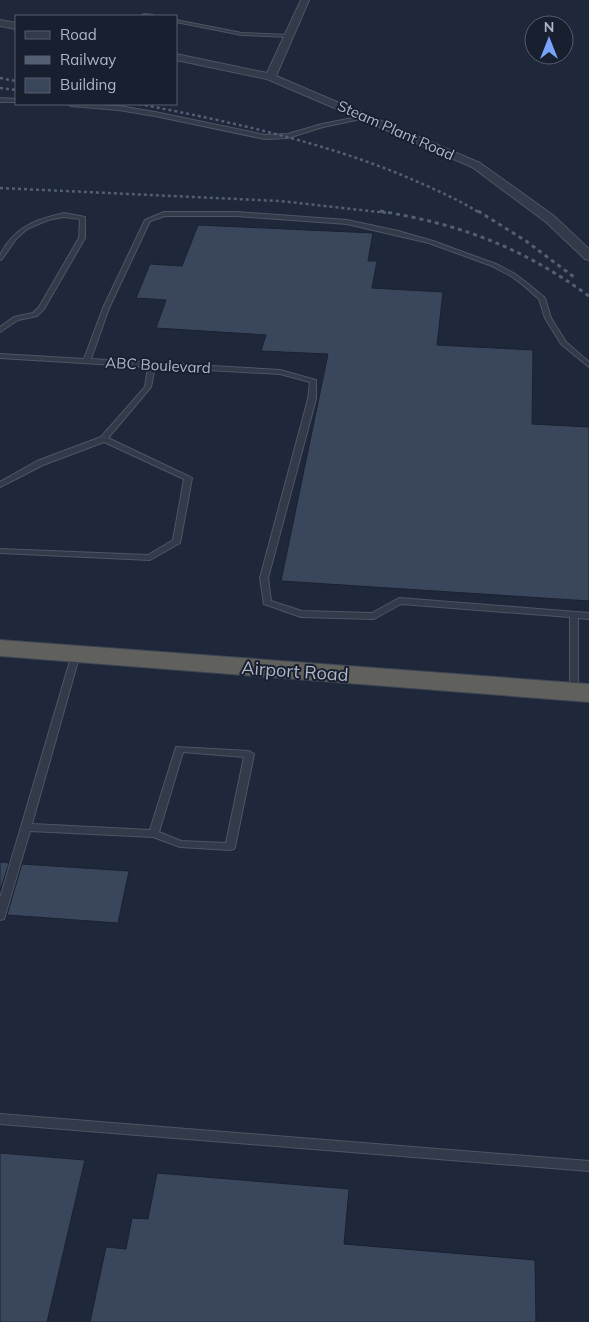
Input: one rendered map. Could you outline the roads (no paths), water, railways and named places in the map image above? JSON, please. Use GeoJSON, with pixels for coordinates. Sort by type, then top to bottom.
{"type":"FeatureCollection","features":[{"type":"Feature","properties":{"kind":"highway","name":"Airport Road"},"geometry":{"type":"LineString","coordinates":[[0,648],[582,692]]}},
{"type":"Feature","properties":{"kind":"street"},"geometry":{"type":"LineString","coordinates":[[270,77],[305,0]]}},
{"type":"Feature","properties":{"kind":"street"},"geometry":{"type":"LineString","coordinates":[[0,23],[15,26]]}},
{"type":"Feature","properties":{"kind":"street","name":"Steam Plant Road"},"geometry":{"type":"LineString","coordinates":[[178,58],[270,77],[368,117],[476,165],[550,219],[589,256]]}},
{"type":"Feature","properties":{"kind":"lane"},"geometry":{"type":"LineString","coordinates":[[178,21],[242,34],[290,36]]}},
{"type":"Feature","properties":{"kind":"lane"},"geometry":{"type":"LineString","coordinates":[[0,100],[15,101]]}},
{"type":"Feature","properties":{"kind":"lane"},"geometry":{"type":"LineString","coordinates":[[79,105],[155,114],[265,137],[288,136],[322,126],[368,117]]}},
{"type":"Feature","properties":{"kind":"lane"},"geometry":{"type":"LineString","coordinates":[[87,361],[106,308],[148,220],[164,214],[196,213],[347,222],[406,235],[494,265],[513,274],[542,298],[548,318],[564,343],[589,365]]}},
{"type":"Feature","properties":{"kind":"lane"},"geometry":{"type":"LineString","coordinates":[[0,258],[14,238],[25,228],[64,214],[83,218],[82,238],[42,308],[35,315],[16,318],[0,330]]}},
{"type":"Feature","properties":{"kind":"lane","name":"ABC Boulevard"},"geometry":{"type":"LineString","coordinates":[[0,357],[280,372],[314,381],[312,400],[264,578],[266,602],[301,614],[374,616],[399,601],[574,615]]}},
{"type":"Feature","properties":{"kind":"lane"},"geometry":{"type":"LineString","coordinates":[[0,485],[40,462],[104,440],[148,387],[152,364]]}},
{"type":"Feature","properties":{"kind":"lane"},"geometry":{"type":"LineString","coordinates":[[0,551],[150,558],[177,541],[188,478],[104,440]]}},
{"type":"Feature","properties":{"kind":"lane"},"geometry":{"type":"LineString","coordinates":[[582,692],[574,615],[589,616]]}},
{"type":"Feature","properties":{"kind":"lane"},"geometry":{"type":"LineString","coordinates":[[0,916],[76,654]]}},
{"type":"Feature","properties":{"kind":"lane"},"geometry":{"type":"LineString","coordinates":[[26,827],[154,834],[180,844],[230,847],[249,754],[179,749],[154,834]]}},
{"type":"Feature","properties":{"kind":"lane"},"geometry":{"type":"LineString","coordinates":[[0,1118],[589,1166]]}},
{"type":"Feature","properties":{"kind":"railway"},"geometry":{"type":"LineString","coordinates":[[0,78],[15,81]]}},
{"type":"Feature","properties":{"kind":"railway"},"geometry":{"type":"LineString","coordinates":[[0,88],[15,90]]}},
{"type":"Feature","properties":{"kind":"railway"},"geometry":{"type":"LineString","coordinates":[[144,105],[270,132],[366,161],[450,196],[480,213]]}},
{"type":"Feature","properties":{"kind":"railway"},"geometry":{"type":"LineString","coordinates":[[0,188],[280,201],[388,213]]}},
{"type":"Feature","properties":{"kind":"railway"},"geometry":{"type":"LineString","coordinates":[[380,211],[438,223],[490,240],[539,264],[589,296]]}},
{"type":"Feature","properties":{"kind":"railway"},"geometry":{"type":"LineString","coordinates":[[478,211],[526,241],[574,277]]}}]}
